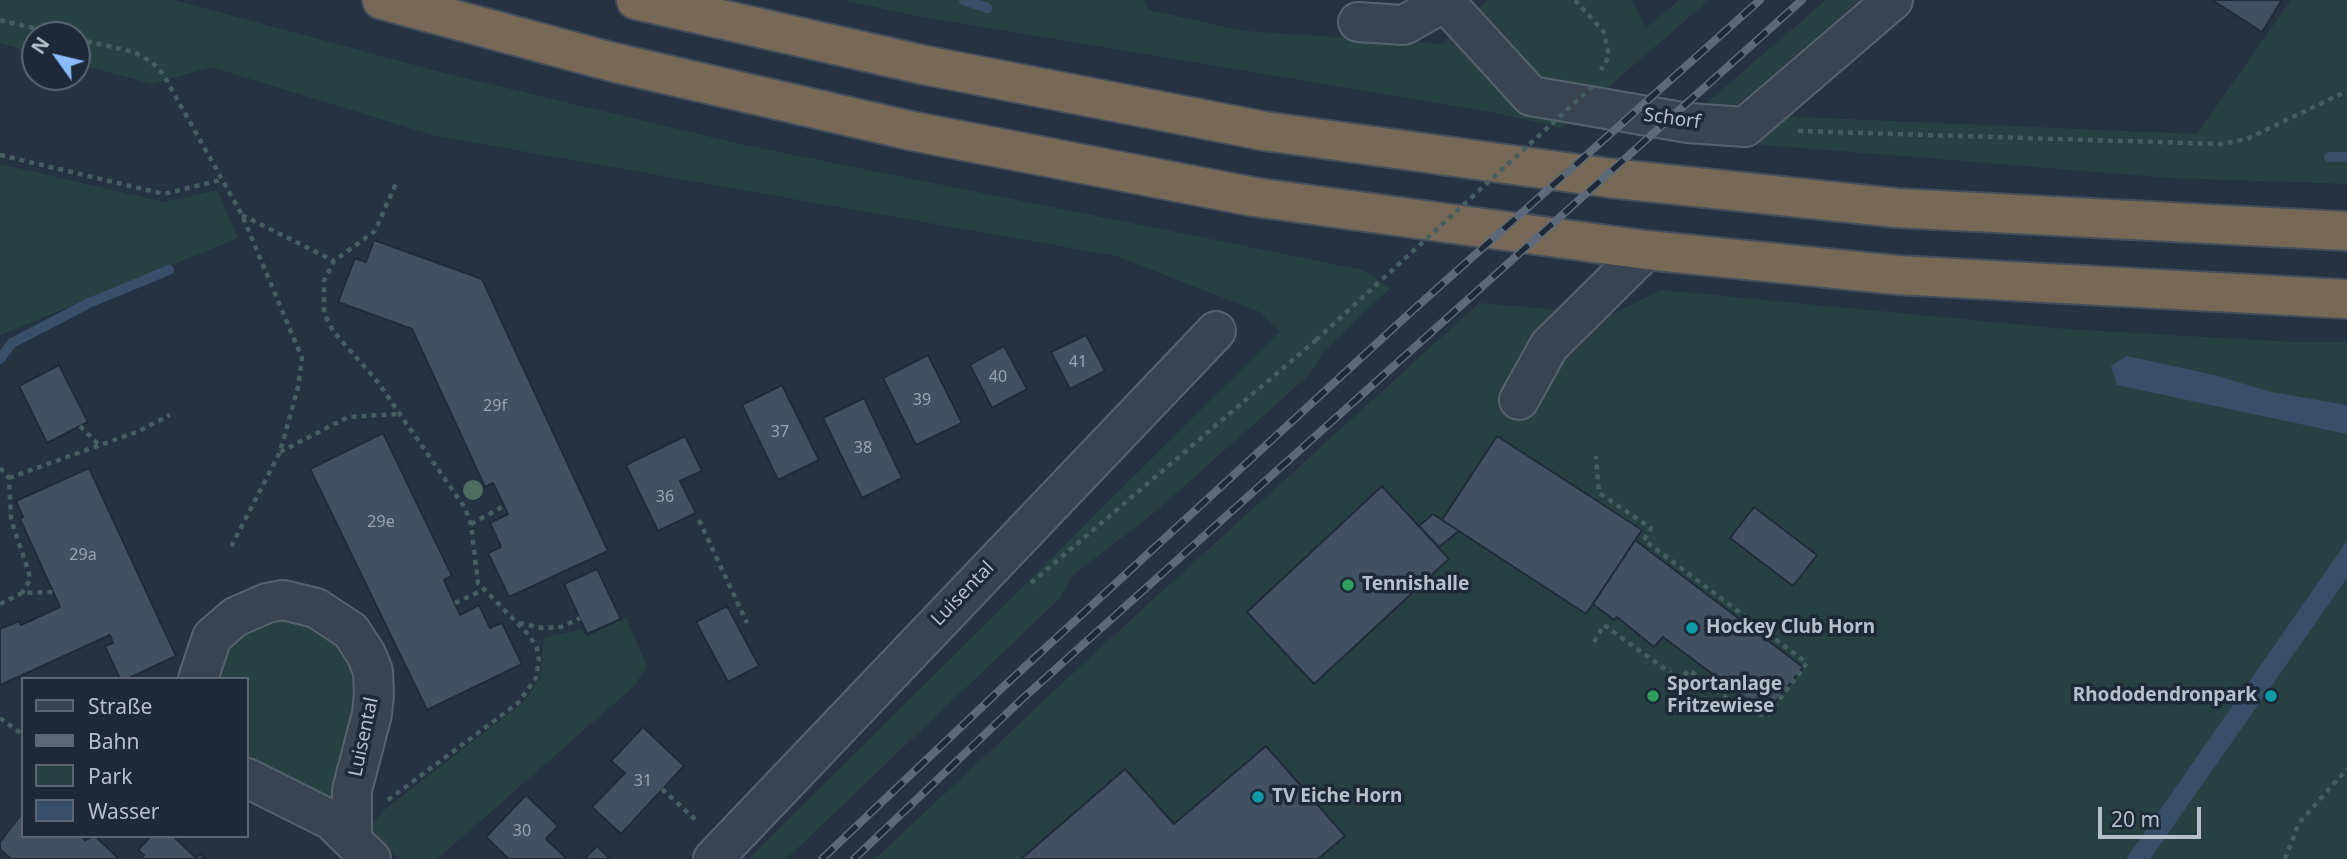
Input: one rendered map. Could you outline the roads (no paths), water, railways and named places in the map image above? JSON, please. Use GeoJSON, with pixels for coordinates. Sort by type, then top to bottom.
{"type":"FeatureCollection","features":[{"type":"Feature","properties":{"kind":"highway"},"geometry":{"type":"LineString","coordinates":[[382,0],[612,62],[912,131],[1254,197],[1646,250],[1896,275],[2347,299]]}},
{"type":"Feature","properties":{"kind":"highway"},"geometry":{"type":"LineString","coordinates":[[636,0],[924,65],[1264,131],[1582,174],[1897,208],[2347,231]]}},
{"type":"Feature","properties":{"kind":"street","name":"Schorf"},"geometry":{"type":"LineString","coordinates":[[1358,22],[1404,25],[1447,2],[1531,96],[1688,123],[1745,127],[1893,0]]}},
{"type":"Feature","properties":{"kind":"street"},"geometry":{"type":"LineString","coordinates":[[1519,400],[1549,346],[1646,250]]}},
{"type":"Feature","properties":{"kind":"street","name":"Luisental"},"geometry":{"type":"LineString","coordinates":[[719,853],[1216,331]]}},
{"type":"Feature","properties":{"kind":"street","name":"Luisental"},"geometry":{"type":"LineString","coordinates":[[199,677],[212,637],[235,617],[267,603],[283,600],[316,608],[351,631],[373,671],[372,714],[352,790],[361,850]]}},
{"type":"Feature","properties":{"kind":"street"},"geometry":{"type":"LineString","coordinates":[[248,778],[331,820],[361,850]]}},
{"type":"Feature","properties":{"kind":"water"},"geometry":{"type":"Polygon","coordinates":[[[2127,356],[2214,375],[2271,392],[2347,405],[2347,434],[2117,385],[2111,366],[2127,356]]]}},
{"type":"Feature","properties":{"kind":"water"},"geometry":{"type":"Polygon","coordinates":[[[2347,541],[2347,578],[2150,859],[2126,859],[2347,541]]]}},
{"type":"Feature","properties":{"kind":"waterway"},"geometry":{"type":"LineString","coordinates":[[964,0],[987,8]]}},
{"type":"Feature","properties":{"kind":"waterway"},"geometry":{"type":"LineString","coordinates":[[2329,157],[2347,157]]}},
{"type":"Feature","properties":{"kind":"waterway"},"geometry":{"type":"LineString","coordinates":[[0,359],[12,343],[89,303],[169,270]]}},
{"type":"Feature","properties":{"kind":"railway"},"geometry":{"type":"LineString","coordinates":[[822,859],[1003,687],[1412,311],[1760,0]]}},
{"type":"Feature","properties":{"kind":"railway"},"geometry":{"type":"LineString","coordinates":[[854,859],[1021,700],[1802,0]]}},
{"type":"Feature","properties":{"kind":"place","name":"Tennishalle"},"geometry":{"type":"Point","coordinates":[1348,585]}},
{"type":"Feature","properties":{"kind":"place","name":"Hockey Club Horn"},"geometry":{"type":"Point","coordinates":[1692,628]}},
{"type":"Feature","properties":{"kind":"place","name":"Sportanlage Fritzewiese"},"geometry":{"type":"Point","coordinates":[1653,696]}},
{"type":"Feature","properties":{"kind":"place","name":"Rhododendronpark"},"geometry":{"type":"Point","coordinates":[2271,696]}},
{"type":"Feature","properties":{"kind":"place","name":"TV Eiche Horn"},"geometry":{"type":"Point","coordinates":[1258,797]}}]}
